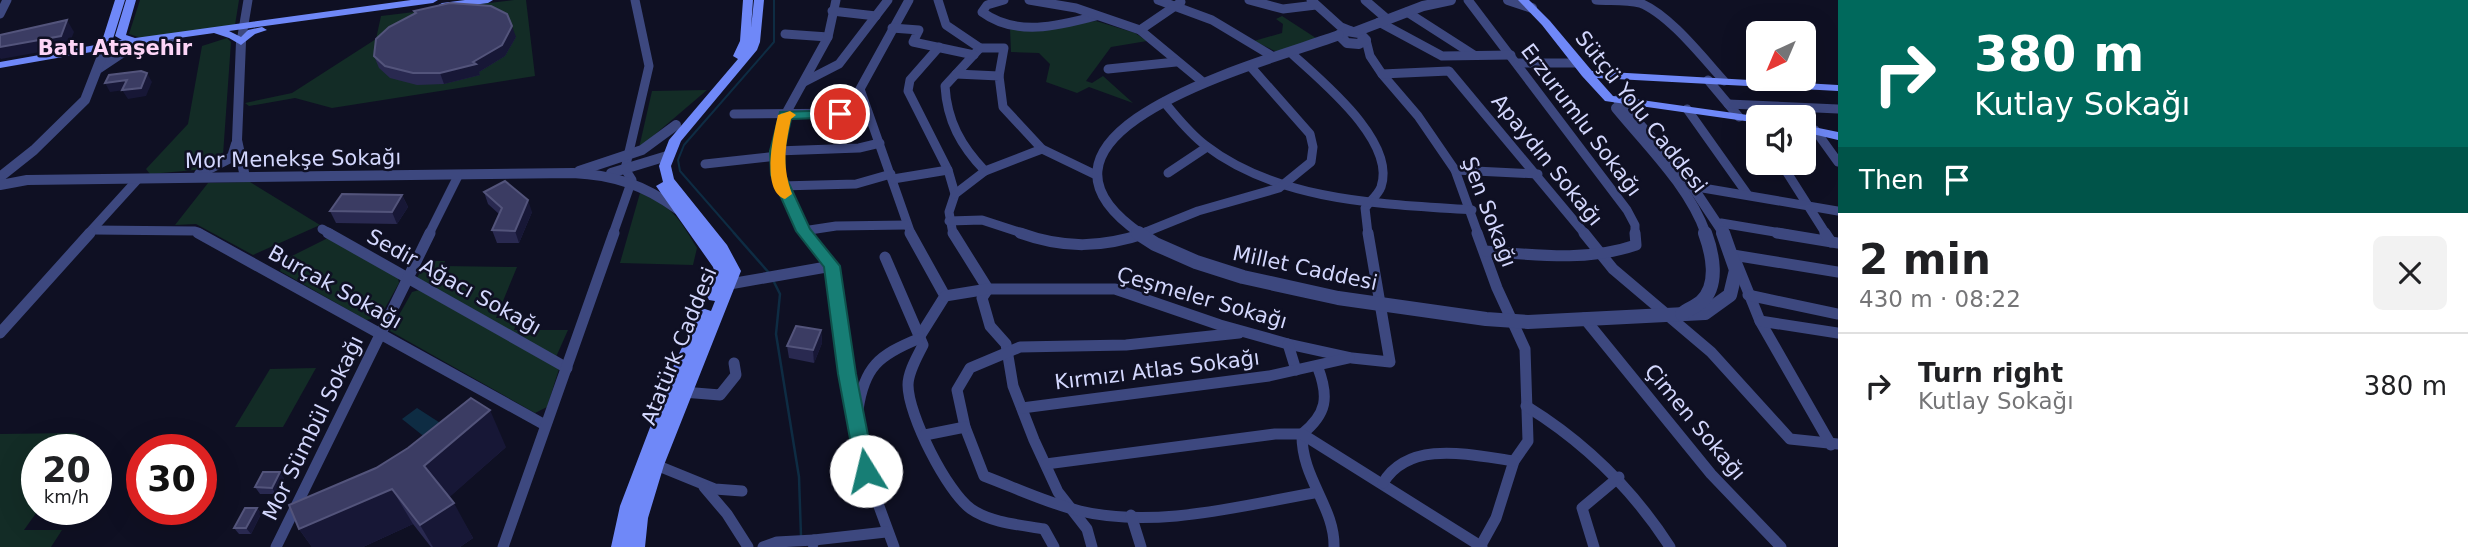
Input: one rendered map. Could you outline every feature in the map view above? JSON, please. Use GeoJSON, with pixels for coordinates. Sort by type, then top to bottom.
{"type":"FeatureCollection","features":[{"type":"Feature","properties":{"kind":"main road"},"geometry":{"type":"LineString","coordinates":[[104,49],[120,0]]}},
{"type":"Feature","properties":{"kind":"main road"},"geometry":{"type":"LineString","coordinates":[[131,0],[120,38],[136,41]]}},
{"type":"Feature","properties":{"kind":"main road"},"geometry":{"type":"LineString","coordinates":[[0,67],[136,41],[169,39],[433,0]]}},
{"type":"Feature","properties":{"kind":"main road"},"geometry":{"type":"LineString","coordinates":[[200,34],[225,34],[241,42],[258,30],[488,0]]}},
{"type":"Feature","properties":{"kind":"main road"},"geometry":{"type":"LineString","coordinates":[[662,158],[676,125],[741,53],[746,41],[748,0]]}},
{"type":"Feature","properties":{"kind":"main road"},"geometry":{"type":"LineString","coordinates":[[662,158],[752,50],[759,0]]}},
{"type":"Feature","properties":{"kind":"main road","name":"Sütçü Yolu Caddesi"},"geometry":{"type":"LineString","coordinates":[[1530,3],[1578,63],[1591,74]]}},
{"type":"Feature","properties":{"kind":"main road","name":"Sütçü Yolu Caddesi"},"geometry":{"type":"LineString","coordinates":[[1530,3],[1614,100]]}},
{"type":"Feature","properties":{"kind":"main road"},"geometry":{"type":"LineString","coordinates":[[1591,74],[1838,88]]}},
{"type":"Feature","properties":{"kind":"main road"},"geometry":{"type":"LineString","coordinates":[[1614,100],[1746,120]]}},
{"type":"Feature","properties":{"kind":"main road"},"geometry":{"type":"LineString","coordinates":[[1816,130],[1838,136]]}},
{"type":"Feature","properties":{"kind":"main road","name":"Atatürk Caddesi"},"geometry":{"type":"LineString","coordinates":[[620,547],[629,506],[683,362],[724,285],[720,266],[677,209],[658,174],[662,158]]}},
{"type":"Feature","properties":{"kind":"main road","name":"Atatürk Caddesi"},"geometry":{"type":"LineString","coordinates":[[636,547],[639,518],[656,465],[733,264],[668,180],[662,158]]}},
{"type":"Feature","properties":{"kind":"street"},"geometry":{"type":"LineString","coordinates":[[0,14],[7,0]]}},
{"type":"Feature","properties":{"kind":"street"},"geometry":{"type":"LineString","coordinates":[[167,179],[196,175],[223,164],[232,157],[237,140],[241,42],[246,26],[248,0]]}},
{"type":"Feature","properties":{"kind":"street"},"geometry":{"type":"LineString","coordinates":[[632,180],[625,169],[649,66],[635,0]]}},
{"type":"Feature","properties":{"kind":"street"},"geometry":{"type":"LineString","coordinates":[[836,0],[828,37],[785,115],[777,153],[781,186],[803,231],[832,266],[847,374],[866,471],[886,532],[894,547]]}},
{"type":"Feature","properties":{"kind":"street"},"geometry":{"type":"LineString","coordinates":[[802,83],[839,64],[888,0]]}},
{"type":"Feature","properties":{"kind":"street"},"geometry":{"type":"LineString","coordinates":[[858,420],[860,383],[874,363],[897,347],[918,339],[945,296],[906,225],[892,176],[860,89],[909,0]]}},
{"type":"Feature","properties":{"kind":"street"},"geometry":{"type":"LineString","coordinates":[[939,0],[941,19],[950,32],[977,51]]}},
{"type":"Feature","properties":{"kind":"street"},"geometry":{"type":"LineString","coordinates":[[1004,0],[986,5],[982,12],[1002,24],[1028,26],[1099,15]]}},
{"type":"Feature","properties":{"kind":"street"},"geometry":{"type":"LineString","coordinates":[[1029,0],[1048,1],[1140,30],[1204,83]]}},
{"type":"Feature","properties":{"kind":"street"},"geometry":{"type":"LineString","coordinates":[[1158,0],[1180,3],[1272,57]]}},
{"type":"Feature","properties":{"kind":"street"},"geometry":{"type":"LineString","coordinates":[[1249,0],[1288,9],[1313,2]]}},
{"type":"Feature","properties":{"kind":"street"},"geometry":{"type":"LineString","coordinates":[[1366,0],[1379,22],[1442,56],[1474,55],[1578,63]]}},
{"type":"Feature","properties":{"kind":"street"},"geometry":{"type":"LineString","coordinates":[[1414,0],[1423,6]]}},
{"type":"Feature","properties":{"kind":"street"},"geometry":{"type":"LineString","coordinates":[[892,28],[919,30],[913,42],[939,47],[977,51],[1004,48],[999,76],[1003,107],[1042,149],[1096,174],[1104,150],[1111,140],[1139,117],[1164,102],[1204,83],[1272,57],[1346,35],[1423,6],[1451,0]]}},
{"type":"Feature","properties":{"kind":"street","name":"Erzurumlu Sokağı"},"geometry":{"type":"LineString","coordinates":[[1468,0],[1619,199],[1635,225],[1636,245],[1623,251],[1564,255],[1485,251]]}},
{"type":"Feature","properties":{"kind":"street"},"geometry":{"type":"LineString","coordinates":[[1508,0],[1530,3]]}},
{"type":"Feature","properties":{"kind":"street"},"geometry":{"type":"LineString","coordinates":[[1596,0],[1632,2],[1646,6],[1724,81]]}},
{"type":"Feature","properties":{"kind":"street","name":"Şen Sokağı"},"geometry":{"type":"LineString","coordinates":[[1313,2],[1370,56],[1425,125],[1455,170],[1472,209],[1510,321],[1525,349],[1528,441],[1514,461],[1496,518],[1481,547]]}},
{"type":"Feature","properties":{"kind":"street"},"geometry":{"type":"LineString","coordinates":[[1140,30],[1180,3]]}},
{"type":"Feature","properties":{"kind":"street"},"geometry":{"type":"LineString","coordinates":[[832,11],[876,16]]}},
{"type":"Feature","properties":{"kind":"street"},"geometry":{"type":"LineString","coordinates":[[1407,12],[1474,55]]}},
{"type":"Feature","properties":{"kind":"street"},"geometry":{"type":"LineString","coordinates":[[1346,35],[1366,39],[1379,22]]}},
{"type":"Feature","properties":{"kind":"street"},"geometry":{"type":"LineString","coordinates":[[785,34],[828,37]]}},
{"type":"Feature","properties":{"kind":"street"},"geometry":{"type":"LineString","coordinates":[[99,68],[126,50],[169,39]]}},
{"type":"Feature","properties":{"kind":"street","name":"Şen Sokağı"},"geometry":{"type":"LineString","coordinates":[[1366,39],[1370,56]]}},
{"type":"Feature","properties":{"kind":"street"},"geometry":{"type":"LineString","coordinates":[[939,47],[914,74],[908,91],[948,170],[955,194],[949,220],[954,237],[968,252],[988,289],[982,298],[984,312],[990,326],[1004,339],[1013,386],[1046,464],[1069,508],[1087,529],[1093,547]]}},
{"type":"Feature","properties":{"kind":"street"},"geometry":{"type":"LineString","coordinates":[[0,181],[85,100],[104,49]]}},
{"type":"Feature","properties":{"kind":"street"},"geometry":{"type":"LineString","coordinates":[[977,51],[945,86],[945,106],[956,138],[965,152],[985,172]]}},
{"type":"Feature","properties":{"kind":"street"},"geometry":{"type":"LineString","coordinates":[[1291,53],[1334,92],[1363,126],[1375,148],[1383,178],[1378,197],[1368,203],[1364,214],[1382,304]]}},
{"type":"Feature","properties":{"kind":"street"},"geometry":{"type":"LineString","coordinates":[[1108,69],[1177,62]]}},
{"type":"Feature","properties":{"kind":"street"},"geometry":{"type":"LineString","coordinates":[[949,220],[983,220],[1033,240],[1073,246],[1102,246],[1143,236],[1216,205],[1251,200],[1283,186],[1311,162],[1311,141],[1299,120],[1253,73],[1250,66]]}},
{"type":"Feature","properties":{"kind":"street","name":"Apaydın Sokağı"},"geometry":{"type":"LineString","coordinates":[[1382,74],[1449,71],[1538,174],[1614,269],[1675,314],[1790,439],[1835,446]]}},
{"type":"Feature","properties":{"kind":"street"},"geometry":{"type":"LineString","coordinates":[[956,74],[999,76]]}},
{"type":"Feature","properties":{"kind":"street"},"geometry":{"type":"LineString","coordinates":[[1708,80],[1728,104],[1746,117]]}},
{"type":"Feature","properties":{"kind":"street","name":"Sütçü Yolu Caddesi"},"geometry":{"type":"LineString","coordinates":[[1614,100],[1697,187],[1721,223],[1760,321],[1835,446]]}},
{"type":"Feature","properties":{"kind":"street","name":"Sütçü Yolu Caddesi"},"geometry":{"type":"LineString","coordinates":[[1614,100],[1689,201],[1714,248]]}},
{"type":"Feature","properties":{"kind":"street"},"geometry":{"type":"LineString","coordinates":[[1164,102],[1207,147],[1283,186],[1368,203],[1472,209]]}},
{"type":"Feature","properties":{"kind":"street"},"geometry":{"type":"LineString","coordinates":[[1728,104],[1838,109]]}},
{"type":"Feature","properties":{"kind":"street"},"geometry":{"type":"LineString","coordinates":[[1687,109],[1748,195]]}},
{"type":"Feature","properties":{"kind":"street"},"geometry":{"type":"LineString","coordinates":[[734,114],[867,113]]}},
{"type":"Feature","properties":{"kind":"street"},"geometry":{"type":"LineString","coordinates":[[572,173],[642,150],[676,125]]}},
{"type":"Feature","properties":{"kind":"street"},"geometry":{"type":"LineString","coordinates":[[1816,136],[1838,162]]}},
{"type":"Feature","properties":{"kind":"street"},"geometry":{"type":"LineString","coordinates":[[237,140],[245,177]]}},
{"type":"Feature","properties":{"kind":"street"},"geometry":{"type":"LineString","coordinates":[[705,164],[777,153],[859,148],[880,144]]}},
{"type":"Feature","properties":{"kind":"street"},"geometry":{"type":"LineString","coordinates":[[1168,173],[1207,147]]}},
{"type":"Feature","properties":{"kind":"street"},"geometry":{"type":"LineString","coordinates":[[955,194],[985,172],[1042,149]]}},
{"type":"Feature","properties":{"kind":"street"},"geometry":{"type":"LineString","coordinates":[[27,180],[17,176],[17,171],[31,152]]}},
{"type":"Feature","properties":{"kind":"street"},"geometry":{"type":"LineString","coordinates":[[604,175],[662,158]]}},
{"type":"Feature","properties":{"kind":"street"},"geometry":{"type":"LineString","coordinates":[[781,186],[856,184],[892,176],[948,170]]}},
{"type":"Feature","properties":{"kind":"street"},"geometry":{"type":"LineString","coordinates":[[1455,170],[1538,174]]}},
{"type":"Feature","properties":{"kind":"street"},"geometry":{"type":"LineString","coordinates":[[572,173],[632,180],[648,187],[677,209]]}},
{"type":"Feature","properties":{"kind":"street","name":"Mor Menekşe Sokağı"},"geometry":{"type":"LineString","coordinates":[[0,181],[572,173]]}},
{"type":"Feature","properties":{"kind":"street","name":"Millet Caddesi"},"geometry":{"type":"LineString","coordinates":[[1096,174],[1098,186],[1109,207],[1143,236],[1198,262],[1247,278],[1382,304],[1510,321],[1675,314]]}},
{"type":"Feature","properties":{"kind":"street"},"geometry":{"type":"LineString","coordinates":[[1789,175],[1835,243]]}},
{"type":"Feature","properties":{"kind":"street","name":"Mor Sümbül Sokağı"},"geometry":{"type":"LineString","coordinates":[[276,547],[458,176]]}},
{"type":"Feature","properties":{"kind":"street"},"geometry":{"type":"LineString","coordinates":[[0,333],[138,180]]}},
{"type":"Feature","properties":{"kind":"street"},"geometry":{"type":"LineString","coordinates":[[503,547],[632,180]]}},
{"type":"Feature","properties":{"kind":"street"},"geometry":{"type":"LineString","coordinates":[[1697,187],[1838,211]]}},
{"type":"Feature","properties":{"kind":"street"},"geometry":{"type":"LineString","coordinates":[[1721,223],[1835,243]]}},
{"type":"Feature","properties":{"kind":"street"},"geometry":{"type":"LineString","coordinates":[[803,231],[836,226],[906,225]]}},
{"type":"Feature","properties":{"kind":"street","name":"Sedir Ağacı Sokağı"},"geometry":{"type":"LineString","coordinates":[[322,229],[567,368]]}},
{"type":"Feature","properties":{"kind":"street","name":"Burçak Sokağı"},"geometry":{"type":"LineString","coordinates":[[94,230],[195,231],[545,425]]}},
{"type":"Feature","properties":{"kind":"street"},"geometry":{"type":"LineString","coordinates":[[1675,314],[1703,301],[1715,273],[1714,248],[1733,255],[1838,272]]}},
{"type":"Feature","properties":{"kind":"street","name":"Sütçü Yolu Caddesi"},"geometry":{"type":"LineString","coordinates":[[1675,314],[1705,313],[1727,299],[1735,276],[1733,255]]}},
{"type":"Feature","properties":{"kind":"street"},"geometry":{"type":"LineString","coordinates":[[885,257],[918,339],[923,345],[908,385],[911,406],[943,475],[960,501],[973,511],[1044,529],[1054,547]]}},
{"type":"Feature","properties":{"kind":"street"},"geometry":{"type":"LineString","coordinates":[[724,285],[832,266]]}},
{"type":"Feature","properties":{"kind":"street","name":"Çeşmeler Sokağı"},"geometry":{"type":"LineString","coordinates":[[945,296],[988,289],[1115,289],[1246,333],[1352,358],[1390,362],[1382,304]]}},
{"type":"Feature","properties":{"kind":"street"},"geometry":{"type":"LineString","coordinates":[[1748,295],[1838,314]]}},
{"type":"Feature","properties":{"kind":"street","name":"Çimen Sokağı"},"geometry":{"type":"LineString","coordinates":[[1584,318],[1711,474],[1781,547]]}},
{"type":"Feature","properties":{"kind":"street"},"geometry":{"type":"LineString","coordinates":[[1760,321],[1838,334]]}},
{"type":"Feature","properties":{"kind":"street"},"geometry":{"type":"LineString","coordinates":[[1246,333],[1126,345],[1020,347],[970,368],[957,390],[965,427],[984,476],[1069,508],[1097,515],[1131,515],[1238,505],[1314,493]]}},
{"type":"Feature","properties":{"kind":"street","name":"Kırmızı Atlas Sokağı"},"geometry":{"type":"LineString","coordinates":[[1288,344],[1296,370]]}},
{"type":"Feature","properties":{"kind":"street","name":"Kırmızı Atlas Sokağı"},"geometry":{"type":"LineString","coordinates":[[1022,408],[1097,395],[1260,380],[1352,358]]}},
{"type":"Feature","properties":{"kind":"street"},"geometry":{"type":"LineString","coordinates":[[683,392],[720,395],[736,375],[734,363]]}},
{"type":"Feature","properties":{"kind":"street"},"geometry":{"type":"LineString","coordinates":[[1302,434],[1316,424],[1325,410],[1327,398],[1318,368]]}},
{"type":"Feature","properties":{"kind":"street"},"geometry":{"type":"LineString","coordinates":[[1525,406],[1566,431],[1619,477],[1644,505],[1670,547]]}},
{"type":"Feature","properties":{"kind":"street"},"geometry":{"type":"LineString","coordinates":[[925,435],[965,427]]}},
{"type":"Feature","properties":{"kind":"street"},"geometry":{"type":"LineString","coordinates":[[1046,464],[1275,434],[1302,434],[1481,547]]}},
{"type":"Feature","properties":{"kind":"street"},"geometry":{"type":"LineString","coordinates":[[1302,434],[1301,459],[1314,493],[1332,524],[1334,547]]}},
{"type":"Feature","properties":{"kind":"street"},"geometry":{"type":"LineString","coordinates":[[1383,483],[1393,467],[1417,457],[1471,455],[1514,461]]}},
{"type":"Feature","properties":{"kind":"street"},"geometry":{"type":"LineString","coordinates":[[656,465],[703,485],[742,491]]}},
{"type":"Feature","properties":{"kind":"street"},"geometry":{"type":"LineString","coordinates":[[1594,547],[1582,508],[1619,477]]}},
{"type":"Feature","properties":{"kind":"street"},"geometry":{"type":"LineString","coordinates":[[703,485],[727,514],[748,547]]}},
{"type":"Feature","properties":{"kind":"street"},"geometry":{"type":"LineString","coordinates":[[1131,515],[1141,547]]}},
{"type":"Feature","properties":{"kind":"street"},"geometry":{"type":"LineString","coordinates":[[770,545],[846,542],[886,532]]}},
{"type":"Feature","properties":{"kind":"green space"},"geometry":{"type":"Polygon","coordinates":[[[140,0],[239,0],[235,25],[141,38],[129,34],[140,0]]]}},
{"type":"Feature","properties":{"kind":"green space"},"geometry":{"type":"Polygon","coordinates":[[[526,0],[535,76],[332,108],[295,98],[249,106],[245,103],[292,93],[376,39],[381,16],[526,0]]]}},
{"type":"Feature","properties":{"kind":"green space"},"geometry":{"type":"Polygon","coordinates":[[[1282,16],[1319,40],[1277,52],[1254,41],[1282,33],[1283,24],[1276,19],[1282,16]]]}},
{"type":"Feature","properties":{"kind":"green space"},"geometry":{"type":"Polygon","coordinates":[[[1096,21],[1135,33],[1147,41],[1111,47],[1086,81],[1092,83],[1103,76],[1133,103],[1089,87],[1077,93],[1046,82],[1050,64],[1039,53],[1011,52],[1010,28],[1033,29],[1096,21]]]}},
{"type":"Feature","properties":{"kind":"green space"},"geometry":{"type":"Polygon","coordinates":[[[227,38],[231,42],[223,155],[206,169],[150,174],[146,169],[188,124],[202,46],[227,38]]]}},
{"type":"Feature","properties":{"kind":"green space"},"geometry":{"type":"Polygon","coordinates":[[[707,90],[639,148],[652,91],[707,90]]]}},
{"type":"Feature","properties":{"kind":"green space"},"geometry":{"type":"Polygon","coordinates":[[[250,182],[320,225],[253,255],[196,224],[175,225],[208,183],[250,182]]]}},
{"type":"Feature","properties":{"kind":"green space"},"geometry":{"type":"Polygon","coordinates":[[[640,193],[661,204],[680,221],[697,248],[693,265],[620,263],[640,193]]]}},
{"type":"Feature","properties":{"kind":"green space"},"geometry":{"type":"Polygon","coordinates":[[[328,238],[398,278],[399,283],[380,317],[366,320],[280,271],[286,259],[328,238]]]}},
{"type":"Feature","properties":{"kind":"green space"},"geometry":{"type":"Polygon","coordinates":[[[426,261],[445,261],[443,266],[517,267],[496,318],[518,318],[514,330],[568,330],[556,357],[417,278],[426,261]]]}},
{"type":"Feature","properties":{"kind":"green space"},"geometry":{"type":"Polygon","coordinates":[[[419,290],[559,369],[547,407],[535,413],[390,331],[412,292],[419,290]]]}},
{"type":"Feature","properties":{"kind":"green space"},"geometry":{"type":"Polygon","coordinates":[[[316,368],[283,427],[235,427],[270,369],[316,368]]]}},
{"type":"Feature","properties":{"kind":"green space"},"geometry":{"type":"Polygon","coordinates":[[[76,433],[78,434],[21,434],[21,525],[28,525],[24,530],[62,530],[51,547],[0,547],[0,434],[76,433]]]}},
{"type":"Feature","properties":{"kind":"water"},"geometry":{"type":"Polygon","coordinates":[[[417,408],[448,428],[431,442],[402,419],[417,408]]]}},
{"type":"Feature","properties":{"kind":"building"},"geometry":{"type":"Polygon","coordinates":[[[450,3],[491,6],[507,14],[512,26],[502,45],[473,62],[476,64],[440,73],[413,73],[385,66],[374,56],[376,39],[389,27],[416,13],[414,11],[450,3]]]}},
{"type":"Feature","properties":{"kind":"building"},"geometry":{"type":"Polygon","coordinates":[[[67,20],[61,36],[0,47],[0,35],[67,20]]]}},
{"type":"Feature","properties":{"kind":"building"},"geometry":{"type":"Polygon","coordinates":[[[141,71],[147,73],[141,88],[122,90],[127,80],[105,83],[109,75],[141,71]]]}},
{"type":"Feature","properties":{"kind":"building"},"geometry":{"type":"Polygon","coordinates":[[[505,181],[528,200],[515,231],[492,230],[502,208],[484,192],[505,181]]]}},
{"type":"Feature","properties":{"kind":"building"},"geometry":{"type":"Polygon","coordinates":[[[342,194],[402,195],[392,212],[330,211],[342,194]]]}},
{"type":"Feature","properties":{"kind":"building"},"geometry":{"type":"Polygon","coordinates":[[[796,326],[821,330],[813,350],[787,346],[796,326]]]}},
{"type":"Feature","properties":{"kind":"building"},"geometry":{"type":"Polygon","coordinates":[[[471,398],[490,410],[424,466],[454,503],[420,525],[392,489],[299,529],[289,505],[376,468],[408,448],[471,398]]]}},
{"type":"Feature","properties":{"kind":"building"},"geometry":{"type":"Polygon","coordinates":[[[263,472],[280,472],[272,488],[255,487],[263,472]]]}},
{"type":"Feature","properties":{"kind":"building"},"geometry":{"type":"Polygon","coordinates":[[[245,508],[257,508],[246,528],[234,528],[245,508]]]}},
{"type":"Feature","properties":{"kind":"waterway"},"geometry":{"type":"LineString","coordinates":[[735,234],[680,171],[678,160],[684,145],[774,42],[774,0]]}},
{"type":"Feature","properties":{"kind":"waterway"},"geometry":{"type":"LineString","coordinates":[[734,233],[770,274]]}},
{"type":"Feature","properties":{"kind":"waterway"},"geometry":{"type":"LineString","coordinates":[[773,280],[780,294],[776,334],[799,477],[801,536]]}},
{"type":"Feature","properties":{"kind":"slow traffic"},"geometry":{"type":"LineString","coordinates":[[785,194],[778,175],[777,151],[785,115],[790,115]]}},
{"type":"Feature","properties":{"kind":"district","name":"Batı Ataşehir"},"geometry":{"type":"Point","coordinates":[115,48]}},
{"type":"Feature","properties":{"kind":"route"},"geometry":{"type":"LineString","coordinates":[[840,114],[785,115],[777,151],[778,175],[803,231],[832,266],[847,374],[866,471]]}}]}
